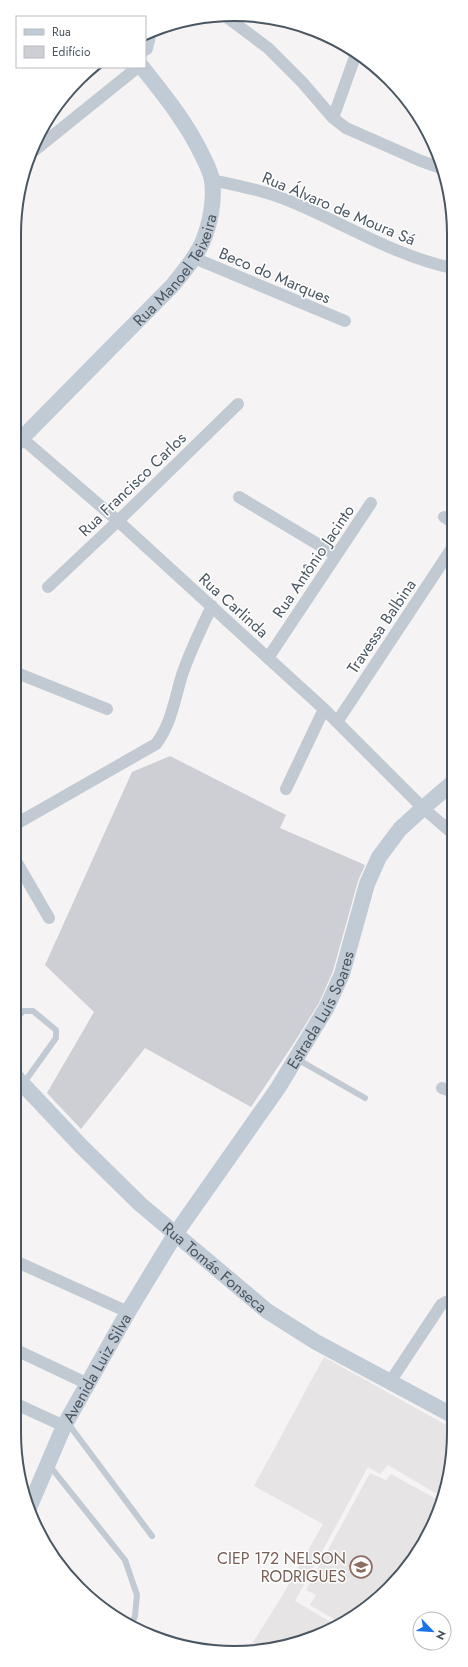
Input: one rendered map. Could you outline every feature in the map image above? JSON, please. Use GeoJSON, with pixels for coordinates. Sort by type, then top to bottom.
{"type":"FeatureCollection","features":[{"type":"Feature","properties":{"kind":"main road","name":"Rua Manoel Teixeira"},"geometry":{"type":"LineString","coordinates":[[21,436],[172,286],[194,258],[203,240],[210,218],[213,196],[212,180],[208,166],[195,140],[170,103],[143,68]]}},
{"type":"Feature","properties":{"kind":"main road","name":"Estrada Luís Soares"},"geometry":{"type":"LineString","coordinates":[[176,1233],[297,1059],[328,1007],[342,974],[366,884],[379,857],[400,829],[447,787]]}},
{"type":"Feature","properties":{"kind":"main road","name":"Rua Tomás Fonseca"},"geometry":{"type":"LineString","coordinates":[[21,1082],[80,1146],[140,1204],[267,1311],[316,1342],[447,1412]]}},
{"type":"Feature","properties":{"kind":"main road","name":"Avenida Luiz Silva"},"geometry":{"type":"LineString","coordinates":[[31,1497],[48,1463],[65,1424],[128,1312],[176,1233]]}},
{"type":"Feature","properties":{"kind":"street"},"geometry":{"type":"LineString","coordinates":[[232,21],[268,48],[302,82],[333,118],[346,128],[368,139],[436,166]]}},
{"type":"Feature","properties":{"kind":"street"},"geometry":{"type":"LineString","coordinates":[[333,118],[354,59]]}},
{"type":"Feature","properties":{"kind":"street"},"geometry":{"type":"LineString","coordinates":[[40,146],[137,68]]}},
{"type":"Feature","properties":{"kind":"street","name":"Rua Álvaro de Moura Sá"},"geometry":{"type":"LineString","coordinates":[[212,180],[257,189],[292,202],[400,252],[427,262],[447,267]]}},
{"type":"Feature","properties":{"kind":"street","name":"Beco do Marques"},"geometry":{"type":"LineString","coordinates":[[194,258],[345,321]]}},
{"type":"Feature","properties":{"kind":"street","name":"Rua Francisco Carlos"},"geometry":{"type":"LineString","coordinates":[[48,587],[238,404]]}},
{"type":"Feature","properties":{"kind":"street","name":"Rua Carlinda"},"geometry":{"type":"LineString","coordinates":[[21,440],[118,521],[212,606],[324,709],[423,808],[447,829]]}},
{"type":"Feature","properties":{"kind":"street"},"geometry":{"type":"LineString","coordinates":[[239,497],[336,556]]}},
{"type":"Feature","properties":{"kind":"street","name":"Rua Antônio Jacinto"},"geometry":{"type":"LineString","coordinates":[[268,658],[371,503]]}},
{"type":"Feature","properties":{"kind":"street","name":"Travessa Balbina"},"geometry":{"type":"LineString","coordinates":[[337,722],[447,556]]}},
{"type":"Feature","properties":{"kind":"street"},"geometry":{"type":"LineString","coordinates":[[21,821],[156,744],[165,732],[171,719],[182,676],[192,648],[212,606]]}},
{"type":"Feature","properties":{"kind":"street"},"geometry":{"type":"LineString","coordinates":[[21,675],[107,709]]}},
{"type":"Feature","properties":{"kind":"street"},"geometry":{"type":"LineString","coordinates":[[286,789],[324,709]]}},
{"type":"Feature","properties":{"kind":"street"},"geometry":{"type":"LineString","coordinates":[[21,870],[49,918]]}},
{"type":"Feature","properties":{"kind":"street"},"geometry":{"type":"LineString","coordinates":[[21,1264],[128,1312]]}},
{"type":"Feature","properties":{"kind":"street"},"geometry":{"type":"LineString","coordinates":[[390,1382],[441,1305],[447,1302]]}},
{"type":"Feature","properties":{"kind":"street"},"geometry":{"type":"LineString","coordinates":[[21,1352],[88,1384]]}},
{"type":"Feature","properties":{"kind":"street"},"geometry":{"type":"LineString","coordinates":[[21,1406],[65,1424]]}},
{"type":"Feature","properties":{"kind":"lane"},"geometry":{"type":"LineString","coordinates":[[21,1014],[24,1011],[34,1011],[56,1030],[56,1038],[21,1078]]}},
{"type":"Feature","properties":{"kind":"lane"},"geometry":{"type":"LineString","coordinates":[[297,1059],[365,1098]]}},
{"type":"Feature","properties":{"kind":"lane"},"geometry":{"type":"LineString","coordinates":[[65,1424],[152,1536]]}},
{"type":"Feature","properties":{"kind":"lane"},"geometry":{"type":"LineString","coordinates":[[48,1463],[125,1560],[137,1595],[133,1620]]}},
{"type":"Feature","properties":{"kind":"shaded area"},"geometry":{"type":"Polygon","coordinates":[[[324,1357],[447,1425],[447,1447],[443,1475],[438,1495],[388,1465],[380,1474],[368,1467],[295,1601],[331,1622],[316,1630],[289,1639],[251,1646],[281,1598],[323,1524],[254,1486],[324,1357]]]}},
{"type":"Feature","properties":{"kind":"shaded area","name":"CIEP 172 NELSON RODRIGUES"},"geometry":{"type":"Polygon","coordinates":[[[370,1473],[386,1480],[391,1474],[437,1499],[425,1527],[403,1563],[385,1584],[364,1602],[335,1620],[310,1605],[316,1595],[306,1590],[370,1473]]]}},
{"type":"Feature","properties":{"kind":"building"},"geometry":{"type":"Polygon","coordinates":[[[170,756],[286,815],[280,828],[365,865],[358,881],[333,971],[319,1003],[251,1107],[145,1048],[81,1129],[47,1093],[94,1012],[45,965],[132,772],[170,756]]]}},
{"type":"Feature","properties":{"kind":"place","name":"CIEP 172 NELSON RODRIGUES"},"geometry":{"type":"Point","coordinates":[361,1567]}}]}
